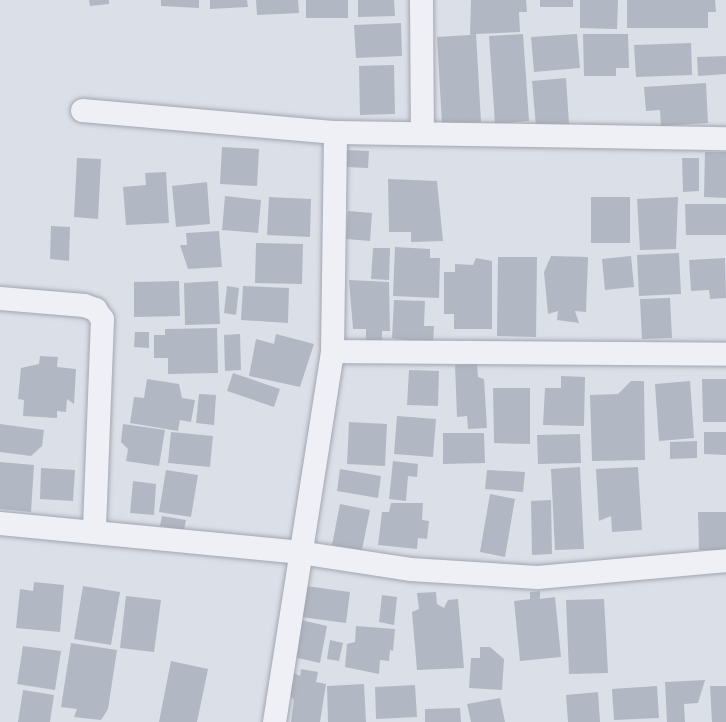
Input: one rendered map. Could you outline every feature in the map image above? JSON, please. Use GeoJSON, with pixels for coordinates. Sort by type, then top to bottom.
{"type":"FeatureCollection","features":[{"type":"Feature","properties":{"kind":"street"},"geometry":{"type":"LineString","coordinates":[[421,0],[422,133]]}},
{"type":"Feature","properties":{"kind":"street"},"geometry":{"type":"LineString","coordinates":[[82,110],[335,132],[726,138]]}},
{"type":"Feature","properties":{"kind":"street"},"geometry":{"type":"LineString","coordinates":[[274,722],[332,351],[335,132]]}},
{"type":"Feature","properties":{"kind":"street"},"geometry":{"type":"LineString","coordinates":[[0,299],[84,305],[95,309],[102,319],[94,531]]}},
{"type":"Feature","properties":{"kind":"street"},"geometry":{"type":"LineString","coordinates":[[332,351],[726,354]]}},
{"type":"Feature","properties":{"kind":"street"},"geometry":{"type":"LineString","coordinates":[[0,523],[299,552],[410,569],[537,576],[726,560]]}},
{"type":"Feature","properties":{"kind":"building"},"geometry":{"type":"Polygon","coordinates":[[[89,0],[109,0],[109,4],[90,6],[89,0]]]}},
{"type":"Feature","properties":{"kind":"building"},"geometry":{"type":"Polygon","coordinates":[[[161,0],[199,0],[199,8],[161,6],[161,0]]]}},
{"type":"Feature","properties":{"kind":"building"},"geometry":{"type":"Polygon","coordinates":[[[210,0],[247,0],[248,7],[210,9],[210,0]]]}},
{"type":"Feature","properties":{"kind":"building"},"geometry":{"type":"Polygon","coordinates":[[[256,0],[298,0],[299,13],[257,15],[256,0]]]}},
{"type":"Feature","properties":{"kind":"building"},"geometry":{"type":"Polygon","coordinates":[[[306,0],[348,0],[348,18],[306,18],[306,0]]]}},
{"type":"Feature","properties":{"kind":"building"},"geometry":{"type":"Polygon","coordinates":[[[358,0],[394,0],[395,16],[358,17],[358,0]]]}},
{"type":"Feature","properties":{"kind":"building"},"geometry":{"type":"Polygon","coordinates":[[[471,0],[526,0],[527,12],[519,12],[520,32],[476,34],[481,122],[442,124],[437,37],[470,35],[471,0]]]}},
{"type":"Feature","properties":{"kind":"building"},"geometry":{"type":"Polygon","coordinates":[[[540,0],[573,0],[573,7],[540,7],[540,0]]]}},
{"type":"Feature","properties":{"kind":"building"},"geometry":{"type":"Polygon","coordinates":[[[580,0],[618,0],[617,29],[580,28],[580,0]]]}},
{"type":"Feature","properties":{"kind":"building"},"geometry":{"type":"Polygon","coordinates":[[[627,0],[715,0],[716,12],[708,12],[708,28],[627,28],[627,0]]]}},
{"type":"Feature","properties":{"kind":"building"},"geometry":{"type":"Polygon","coordinates":[[[401,23],[402,56],[356,58],[354,25],[401,23]]]}},
{"type":"Feature","properties":{"kind":"building"},"geometry":{"type":"Polygon","coordinates":[[[523,34],[529,121],[495,124],[489,36],[523,34]]]}},
{"type":"Feature","properties":{"kind":"building"},"geometry":{"type":"Polygon","coordinates":[[[577,34],[580,68],[534,72],[531,37],[577,34]]]}},
{"type":"Feature","properties":{"kind":"building"},"geometry":{"type":"Polygon","coordinates":[[[583,34],[628,34],[629,68],[616,68],[616,76],[584,76],[583,34]]]}},
{"type":"Feature","properties":{"kind":"building"},"geometry":{"type":"Polygon","coordinates":[[[691,43],[692,75],[636,77],[634,45],[691,43]]]}},
{"type":"Feature","properties":{"kind":"building"},"geometry":{"type":"Polygon","coordinates":[[[726,56],[726,74],[698,76],[697,57],[726,56]]]}},
{"type":"Feature","properties":{"kind":"building"},"geometry":{"type":"Polygon","coordinates":[[[394,65],[395,114],[360,115],[359,66],[394,65]]]}},
{"type":"Feature","properties":{"kind":"building"},"geometry":{"type":"Polygon","coordinates":[[[566,78],[569,124],[536,127],[532,81],[566,78]]]}},
{"type":"Feature","properties":{"kind":"building"},"geometry":{"type":"Polygon","coordinates":[[[706,83],[708,123],[661,126],[660,110],[646,111],[644,87],[706,83]]]}},
{"type":"Feature","properties":{"kind":"building"},"geometry":{"type":"Polygon","coordinates":[[[222,147],[259,149],[257,186],[220,184],[222,147]]]}},
{"type":"Feature","properties":{"kind":"building"},"geometry":{"type":"Polygon","coordinates":[[[346,150],[369,151],[368,168],[346,167],[346,150]]]}},
{"type":"Feature","properties":{"kind":"building"},"geometry":{"type":"Polygon","coordinates":[[[705,152],[726,152],[726,198],[704,197],[705,152]]]}},
{"type":"Feature","properties":{"kind":"building"},"geometry":{"type":"Polygon","coordinates":[[[77,158],[101,159],[98,219],[74,217],[77,158]]]}},
{"type":"Feature","properties":{"kind":"building"},"geometry":{"type":"Polygon","coordinates":[[[682,158],[699,158],[699,191],[683,192],[682,158]]]}},
{"type":"Feature","properties":{"kind":"building"},"geometry":{"type":"Polygon","coordinates":[[[166,172],[169,223],[126,225],[123,187],[146,185],[145,173],[166,172]]]}},
{"type":"Feature","properties":{"kind":"building"},"geometry":{"type":"Polygon","coordinates":[[[388,179],[437,181],[443,241],[411,242],[411,232],[389,232],[388,179]]]}},
{"type":"Feature","properties":{"kind":"building"},"geometry":{"type":"Polygon","coordinates":[[[207,182],[210,224],[176,227],[172,186],[207,182]]]}},
{"type":"Feature","properties":{"kind":"building"},"geometry":{"type":"Polygon","coordinates":[[[225,196],[261,200],[258,233],[222,230],[225,196]]]}},
{"type":"Feature","properties":{"kind":"building"},"geometry":{"type":"Polygon","coordinates":[[[269,197],[311,199],[310,237],[267,235],[269,197]]]}},
{"type":"Feature","properties":{"kind":"building"},"geometry":{"type":"Polygon","coordinates":[[[591,197],[630,197],[630,243],[591,243],[591,197]]]}},
{"type":"Feature","properties":{"kind":"building"},"geometry":{"type":"Polygon","coordinates":[[[678,197],[676,249],[640,250],[637,199],[678,197]]]}},
{"type":"Feature","properties":{"kind":"building"},"geometry":{"type":"Polygon","coordinates":[[[685,204],[726,204],[726,235],[686,235],[685,204]]]}},
{"type":"Feature","properties":{"kind":"building"},"geometry":{"type":"Polygon","coordinates":[[[348,211],[372,213],[370,241],[346,239],[348,211]]]}},
{"type":"Feature","properties":{"kind":"building"},"geometry":{"type":"Polygon","coordinates":[[[51,226],[70,227],[69,261],[50,259],[51,226]]]}},
{"type":"Feature","properties":{"kind":"building"},"geometry":{"type":"Polygon","coordinates":[[[219,231],[222,267],[188,269],[180,245],[187,245],[186,233],[219,231]]]}},
{"type":"Feature","properties":{"kind":"building"},"geometry":{"type":"Polygon","coordinates":[[[256,243],[303,244],[302,284],[255,283],[256,243]]]}},
{"type":"Feature","properties":{"kind":"building"},"geometry":{"type":"Polygon","coordinates":[[[395,247],[430,249],[430,258],[440,258],[439,298],[393,296],[395,247]]]}},
{"type":"Feature","properties":{"kind":"building"},"geometry":{"type":"Polygon","coordinates":[[[373,248],[390,248],[389,280],[371,279],[373,248]]]}},
{"type":"Feature","properties":{"kind":"building"},"geometry":{"type":"Polygon","coordinates":[[[679,253],[681,294],[639,296],[637,255],[679,253]]]}},
{"type":"Feature","properties":{"kind":"building"},"geometry":{"type":"Polygon","coordinates":[[[551,256],[588,257],[586,312],[575,311],[579,323],[557,320],[558,311],[548,314],[544,272],[551,256]]]}},
{"type":"Feature","properties":{"kind":"building"},"geometry":{"type":"Polygon","coordinates":[[[631,256],[634,287],[605,290],[602,259],[631,256]]]}},
{"type":"Feature","properties":{"kind":"building"},"geometry":{"type":"Polygon","coordinates":[[[498,257],[537,257],[536,337],[497,336],[498,257]]]}},
{"type":"Feature","properties":{"kind":"building"},"geometry":{"type":"Polygon","coordinates":[[[476,258],[492,261],[492,329],[454,329],[454,314],[444,314],[444,272],[455,272],[455,264],[473,265],[476,258]]]}},
{"type":"Feature","properties":{"kind":"building"},"geometry":{"type":"Polygon","coordinates":[[[725,258],[726,298],[710,299],[709,290],[691,291],[689,260],[725,258]]]}},
{"type":"Feature","properties":{"kind":"building"},"geometry":{"type":"Polygon","coordinates":[[[349,280],[389,282],[390,331],[382,331],[382,341],[366,340],[366,329],[353,329],[349,280]]]}},
{"type":"Feature","properties":{"kind":"building"},"geometry":{"type":"Polygon","coordinates":[[[179,281],[180,316],[134,317],[134,282],[179,281]]]}},
{"type":"Feature","properties":{"kind":"building"},"geometry":{"type":"Polygon","coordinates":[[[218,281],[220,324],[185,325],[184,283],[218,281]]]}},
{"type":"Feature","properties":{"kind":"building"},"geometry":{"type":"Polygon","coordinates":[[[227,286],[239,288],[236,315],[224,313],[227,286]]]}},
{"type":"Feature","properties":{"kind":"building"},"geometry":{"type":"Polygon","coordinates":[[[243,286],[289,288],[288,323],[241,320],[243,286]]]}},
{"type":"Feature","properties":{"kind":"building"},"geometry":{"type":"Polygon","coordinates":[[[670,298],[672,338],[642,339],[640,299],[670,298]]]}},
{"type":"Feature","properties":{"kind":"building"},"geometry":{"type":"Polygon","coordinates":[[[394,300],[425,301],[424,326],[434,326],[433,345],[392,338],[394,300]]]}},
{"type":"Feature","properties":{"kind":"building"},"geometry":{"type":"Polygon","coordinates":[[[217,328],[218,373],[168,374],[168,358],[154,358],[154,335],[165,335],[165,329],[217,328]]]}},
{"type":"Feature","properties":{"kind":"building"},"geometry":{"type":"Polygon","coordinates":[[[135,332],[149,332],[149,348],[134,347],[135,332]]]}},
{"type":"Feature","properties":{"kind":"building"},"geometry":{"type":"Polygon","coordinates":[[[240,334],[241,370],[225,371],[224,335],[240,334]]]}},
{"type":"Feature","properties":{"kind":"building"},"geometry":{"type":"Polygon","coordinates":[[[276,334],[314,344],[300,387],[249,376],[256,339],[274,344],[276,334]]]}},
{"type":"Feature","properties":{"kind":"building"},"geometry":{"type":"Polygon","coordinates":[[[40,356],[58,357],[57,367],[76,369],[74,404],[67,399],[66,412],[57,411],[57,418],[23,416],[24,400],[18,399],[21,368],[39,364],[40,356]]]}},
{"type":"Feature","properties":{"kind":"building"},"geometry":{"type":"Polygon","coordinates":[[[477,364],[478,377],[484,379],[487,428],[468,429],[467,416],[457,417],[455,365],[477,364]]]}},
{"type":"Feature","properties":{"kind":"building"},"geometry":{"type":"Polygon","coordinates":[[[409,370],[439,371],[438,406],[407,405],[409,370]]]}},
{"type":"Feature","properties":{"kind":"building"},"geometry":{"type":"Polygon","coordinates":[[[233,373],[280,389],[274,407],[227,391],[233,373]]]}},
{"type":"Feature","properties":{"kind":"building"},"geometry":{"type":"Polygon","coordinates":[[[561,376],[585,377],[584,426],[543,425],[545,388],[561,388],[561,376]]]}},
{"type":"Feature","properties":{"kind":"building"},"geometry":{"type":"Polygon","coordinates":[[[147,379],[179,384],[182,398],[195,400],[191,422],[180,420],[178,431],[130,423],[134,397],[144,398],[147,379]]]}},
{"type":"Feature","properties":{"kind":"building"},"geometry":{"type":"Polygon","coordinates":[[[702,379],[726,379],[726,422],[703,422],[702,379]]]}},
{"type":"Feature","properties":{"kind":"building"},"geometry":{"type":"Polygon","coordinates":[[[631,381],[644,381],[645,460],[592,461],[590,395],[618,394],[631,381]]]}},
{"type":"Feature","properties":{"kind":"building"},"geometry":{"type":"Polygon","coordinates":[[[690,381],[694,438],[659,441],[655,384],[690,381]]]}},
{"type":"Feature","properties":{"kind":"building"},"geometry":{"type":"Polygon","coordinates":[[[493,388],[530,388],[530,444],[494,443],[493,388]]]}},
{"type":"Feature","properties":{"kind":"building"},"geometry":{"type":"Polygon","coordinates":[[[199,394],[216,395],[214,425],[196,423],[199,394]]]}},
{"type":"Feature","properties":{"kind":"building"},"geometry":{"type":"Polygon","coordinates":[[[397,416],[436,419],[433,457],[394,454],[397,416]]]}},
{"type":"Feature","properties":{"kind":"building"},"geometry":{"type":"Polygon","coordinates":[[[349,422],[387,424],[385,466],[347,464],[349,422]]]}},
{"type":"Feature","properties":{"kind":"building"},"geometry":{"type":"Polygon","coordinates":[[[0,424],[44,430],[42,446],[31,456],[0,452],[0,424]]]}},
{"type":"Feature","properties":{"kind":"building"},"geometry":{"type":"Polygon","coordinates":[[[123,424],[165,430],[159,466],[126,461],[128,449],[121,442],[123,424]]]}},
{"type":"Feature","properties":{"kind":"building"},"geometry":{"type":"Polygon","coordinates":[[[171,432],[213,436],[210,467],[168,463],[171,432]]]}},
{"type":"Feature","properties":{"kind":"building"},"geometry":{"type":"Polygon","coordinates":[[[704,432],[726,432],[726,455],[704,454],[704,432]]]}},
{"type":"Feature","properties":{"kind":"building"},"geometry":{"type":"Polygon","coordinates":[[[443,433],[484,433],[485,463],[443,464],[443,433]]]}},
{"type":"Feature","properties":{"kind":"building"},"geometry":{"type":"Polygon","coordinates":[[[580,434],[581,463],[538,464],[537,435],[580,434]]]}},
{"type":"Feature","properties":{"kind":"building"},"geometry":{"type":"Polygon","coordinates":[[[697,441],[697,458],[670,459],[670,442],[697,441]]]}},
{"type":"Feature","properties":{"kind":"building"},"geometry":{"type":"Polygon","coordinates":[[[393,461],[418,464],[417,477],[408,476],[406,501],[389,499],[393,461]]]}},
{"type":"Feature","properties":{"kind":"building"},"geometry":{"type":"Polygon","coordinates":[[[0,462],[34,465],[31,512],[0,509],[0,462]]]}},
{"type":"Feature","properties":{"kind":"building"},"geometry":{"type":"Polygon","coordinates":[[[580,467],[584,549],[555,550],[551,469],[580,467]]]}},
{"type":"Feature","properties":{"kind":"building"},"geometry":{"type":"Polygon","coordinates":[[[638,467],[642,530],[612,532],[611,516],[599,521],[596,469],[638,467]]]}},
{"type":"Feature","properties":{"kind":"building"},"geometry":{"type":"Polygon","coordinates":[[[41,468],[75,470],[73,501],[40,499],[41,468]]]}},
{"type":"Feature","properties":{"kind":"building"},"geometry":{"type":"Polygon","coordinates":[[[340,469],[381,476],[378,498],[337,491],[340,469]]]}},
{"type":"Feature","properties":{"kind":"building"},"geometry":{"type":"Polygon","coordinates":[[[166,470],[198,475],[191,517],[159,512],[166,470]]]}},
{"type":"Feature","properties":{"kind":"building"},"geometry":{"type":"Polygon","coordinates":[[[487,470],[525,472],[523,492],[485,489],[487,470]]]}},
{"type":"Feature","properties":{"kind":"building"},"geometry":{"type":"Polygon","coordinates":[[[133,481],[156,484],[154,515],[130,513],[133,481]]]}},
{"type":"Feature","properties":{"kind":"building"},"geometry":{"type":"Polygon","coordinates":[[[490,494],[515,499],[505,557],[480,552],[490,494]]]}},
{"type":"Feature","properties":{"kind":"building"},"geometry":{"type":"Polygon","coordinates":[[[551,500],[552,554],[532,555],[531,501],[551,500]]]}},
{"type":"Feature","properties":{"kind":"building"},"geometry":{"type":"Polygon","coordinates":[[[391,503],[423,503],[422,520],[429,521],[427,539],[418,538],[417,549],[378,545],[382,512],[389,512],[391,503]]]}},
{"type":"Feature","properties":{"kind":"building"},"geometry":{"type":"Polygon","coordinates":[[[340,504],[370,510],[362,550],[332,545],[340,504]]]}},
{"type":"Feature","properties":{"kind":"building"},"geometry":{"type":"Polygon","coordinates":[[[698,512],[726,512],[726,550],[699,550],[698,512]]]}},
{"type":"Feature","properties":{"kind":"building"},"geometry":{"type":"Polygon","coordinates":[[[162,516],[186,520],[184,530],[160,526],[162,516]]]}},
{"type":"Feature","properties":{"kind":"building"},"geometry":{"type":"Polygon","coordinates":[[[34,582],[64,585],[60,632],[16,628],[20,589],[33,591],[34,582]]]}},
{"type":"Feature","properties":{"kind":"building"},"geometry":{"type":"Polygon","coordinates":[[[83,586],[120,592],[111,645],[74,639],[83,586]]]}},
{"type":"Feature","properties":{"kind":"building"},"geometry":{"type":"Polygon","coordinates":[[[306,586],[350,592],[346,623],[301,617],[306,586]]]}},
{"type":"Feature","properties":{"kind":"building"},"geometry":{"type":"Polygon","coordinates":[[[540,591],[540,599],[555,597],[561,657],[520,661],[514,601],[530,599],[530,592],[540,591]]]}},
{"type":"Feature","properties":{"kind":"building"},"geometry":{"type":"Polygon","coordinates":[[[436,592],[437,604],[444,608],[448,600],[458,599],[464,668],[417,670],[412,612],[419,609],[417,593],[436,592]]]}},
{"type":"Feature","properties":{"kind":"building"},"geometry":{"type":"Polygon","coordinates":[[[382,595],[397,597],[394,625],[379,622],[382,595]]]}},
{"type":"Feature","properties":{"kind":"building"},"geometry":{"type":"Polygon","coordinates":[[[126,596],[161,600],[154,652],[120,648],[126,596]]]}},
{"type":"Feature","properties":{"kind":"building"},"geometry":{"type":"Polygon","coordinates":[[[604,599],[608,673],[569,674],[566,600],[604,599]]]}},
{"type":"Feature","properties":{"kind":"building"},"geometry":{"type":"Polygon","coordinates":[[[301,620],[327,626],[320,663],[293,657],[301,620]]]}},
{"type":"Feature","properties":{"kind":"building"},"geometry":{"type":"Polygon","coordinates":[[[356,626],[395,629],[393,651],[390,650],[389,661],[380,660],[379,674],[345,667],[347,644],[355,642],[356,626]]]}},
{"type":"Feature","properties":{"kind":"building"},"geometry":{"type":"Polygon","coordinates":[[[330,640],[343,643],[339,661],[327,659],[330,640]]]}},
{"type":"Feature","properties":{"kind":"building"},"geometry":{"type":"Polygon","coordinates":[[[71,643],[117,650],[108,709],[101,720],[74,717],[77,709],[61,707],[71,643]]]}},
{"type":"Feature","properties":{"kind":"building"},"geometry":{"type":"Polygon","coordinates":[[[23,646],[61,651],[55,690],[17,684],[23,646]]]}},
{"type":"Feature","properties":{"kind":"building"},"geometry":{"type":"Polygon","coordinates":[[[480,647],[490,647],[504,659],[502,690],[469,688],[471,658],[480,658],[480,647]]]}},
{"type":"Feature","properties":{"kind":"building"},"geometry":{"type":"Polygon","coordinates":[[[171,661],[208,669],[197,722],[159,722],[171,661]]]}},
{"type":"Feature","properties":{"kind":"building"},"geometry":{"type":"Polygon","coordinates":[[[301,669],[318,672],[316,682],[326,684],[320,722],[291,722],[294,700],[286,692],[289,671],[300,676],[301,669]]]}},
{"type":"Feature","properties":{"kind":"building"},"geometry":{"type":"Polygon","coordinates":[[[705,680],[698,703],[684,704],[685,722],[667,722],[665,682],[705,680]]]}},
{"type":"Feature","properties":{"kind":"building"},"geometry":{"type":"Polygon","coordinates":[[[364,684],[366,722],[328,722],[327,686],[364,684]]]}},
{"type":"Feature","properties":{"kind":"building"},"geometry":{"type":"Polygon","coordinates":[[[415,685],[417,717],[376,719],[375,687],[415,685]]]}},
{"type":"Feature","properties":{"kind":"building"},"geometry":{"type":"Polygon","coordinates":[[[657,686],[659,718],[614,720],[612,689],[657,686]]]}},
{"type":"Feature","properties":{"kind":"building"},"geometry":{"type":"Polygon","coordinates":[[[710,686],[726,686],[726,722],[712,722],[710,686]]]}},
{"type":"Feature","properties":{"kind":"building"},"geometry":{"type":"Polygon","coordinates":[[[23,690],[54,695],[50,722],[18,722],[23,690]]]}},
{"type":"Feature","properties":{"kind":"building"},"geometry":{"type":"Polygon","coordinates":[[[598,692],[600,722],[568,722],[566,695],[598,692]]]}},
{"type":"Feature","properties":{"kind":"building"},"geometry":{"type":"Polygon","coordinates":[[[500,698],[505,722],[471,722],[467,704],[500,698]]]}},
{"type":"Feature","properties":{"kind":"building"},"geometry":{"type":"Polygon","coordinates":[[[460,708],[461,722],[425,722],[425,709],[460,708]]]}}]}
